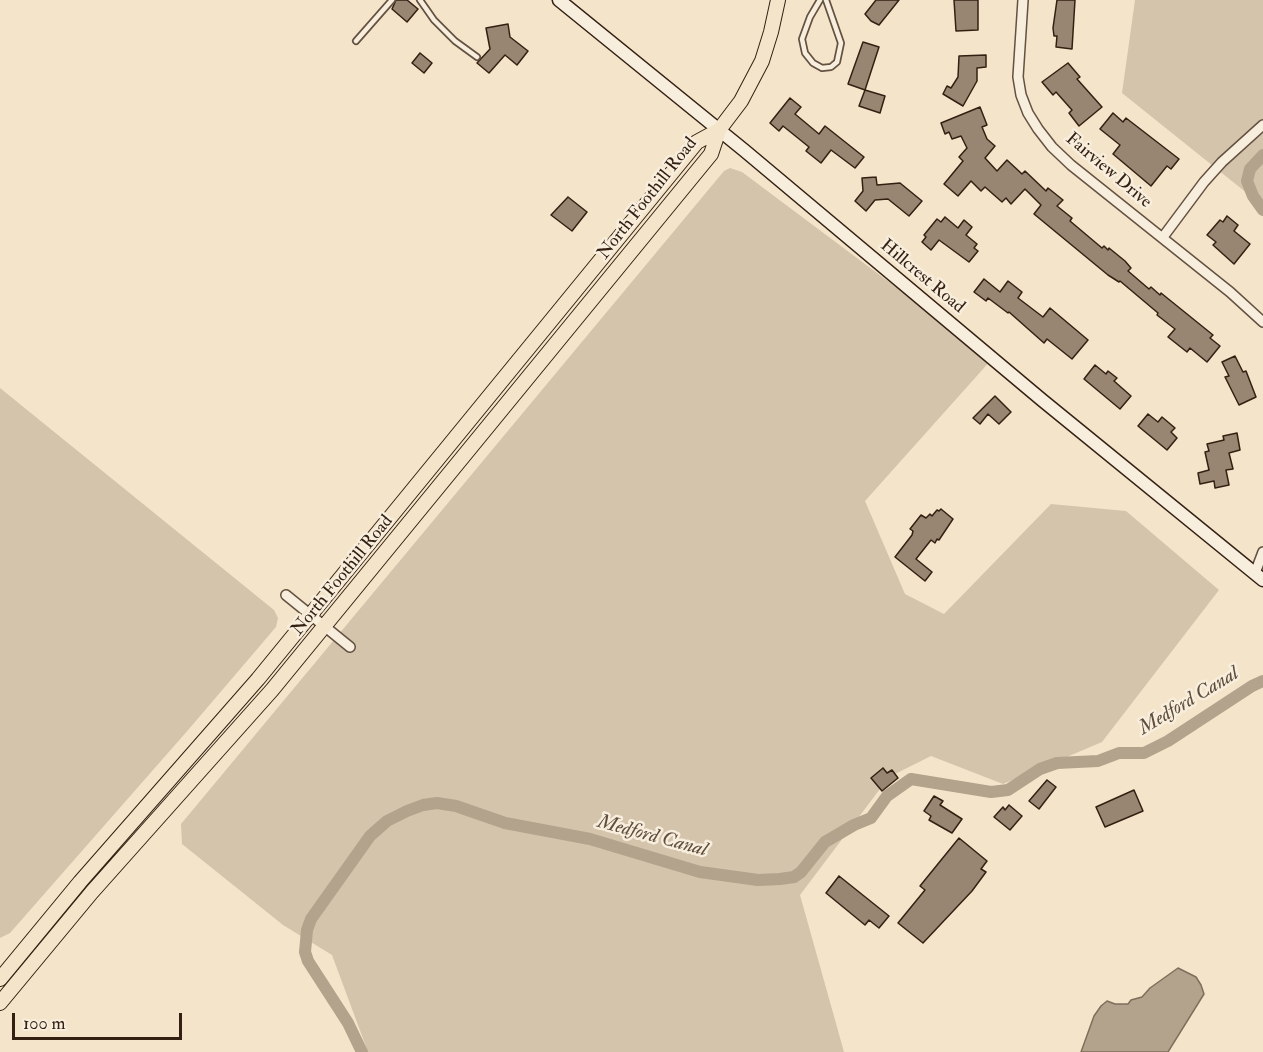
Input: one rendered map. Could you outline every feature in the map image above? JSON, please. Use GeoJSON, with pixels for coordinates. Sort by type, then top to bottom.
{"type":"FeatureCollection","features":[{"type":"Feature","properties":{"kind":"main road"},"geometry":{"type":"LineString","coordinates":[[719,130],[741,101],[757,71],[771,32],[778,0]]}},
{"type":"Feature","properties":{"kind":"main road","name":"North Foothill Road"},"geometry":{"type":"LineString","coordinates":[[0,979],[80,882],[258,679],[697,142],[719,130]]}},
{"type":"Feature","properties":{"kind":"main road","name":"North Foothill Road"},"geometry":{"type":"LineString","coordinates":[[0,1003],[92,892],[257,707],[325,626],[711,154],[719,130]]}},
{"type":"Feature","properties":{"kind":"street","name":"Hillcrest Road"},"geometry":{"type":"LineString","coordinates":[[559,0],[719,130],[1033,393],[1259,576]]}},
{"type":"Feature","properties":{"kind":"street","name":"Fairview Drive"},"geometry":{"type":"LineString","coordinates":[[1023,0],[1018,77],[1028,113],[1052,147],[1071,165],[1238,298],[1263,322]]}},
{"type":"Feature","properties":{"kind":"street"},"geometry":{"type":"LineString","coordinates":[[1162,237],[1221,162],[1263,125]]}},
{"type":"Feature","properties":{"kind":"street"},"geometry":{"type":"LineString","coordinates":[[1259,576],[1263,552]]}},
{"type":"Feature","properties":{"kind":"street"},"geometry":{"type":"LineString","coordinates":[[286,595],[350,647]]}},
{"type":"Feature","properties":{"kind":"lane"},"geometry":{"type":"LineString","coordinates":[[356,41],[392,0]]}},
{"type":"Feature","properties":{"kind":"lane"},"geometry":{"type":"LineString","coordinates":[[420,0],[434,20],[455,42],[477,57]]}},
{"type":"Feature","properties":{"kind":"lane"},"geometry":{"type":"LineString","coordinates":[[820,0],[810,17],[802,39],[805,53],[813,63],[822,68],[831,67],[837,62],[841,43],[826,0]]}},
{"type":"Feature","properties":{"kind":"shaded area"},"geometry":{"type":"Polygon","coordinates":[[[1135,0],[1263,0],[1263,206],[1122,93],[1135,0]]]}},
{"type":"Feature","properties":{"kind":"shaded area"},"geometry":{"type":"Polygon","coordinates":[[[730,168],[742,172],[992,359],[865,501],[905,594],[944,614],[1051,504],[1126,511],[1219,590],[1102,742],[1003,784],[931,756],[889,777],[800,895],[844,1052],[368,1052],[332,955],[283,925],[182,844],[181,824],[724,171],[730,168]]]}},
{"type":"Feature","properties":{"kind":"shaded area"},"geometry":{"type":"Polygon","coordinates":[[[0,388],[274,610],[278,618],[276,627],[189,729],[10,933],[0,938],[0,388]]]}},
{"type":"Feature","properties":{"kind":"shaded area"},"geometry":{"type":"Polygon","coordinates":[[[1178,968],[1196,977],[1204,994],[1168,1052],[1081,1052],[1094,1016],[1101,1006],[1107,1001],[1115,1004],[1128,1004],[1131,1000],[1142,997],[1150,988],[1178,968]]]}},
{"type":"Feature","properties":{"kind":"building"},"geometry":{"type":"Polygon","coordinates":[[[396,0],[407,0],[418,9],[407,22],[392,9],[396,0]]]}},
{"type":"Feature","properties":{"kind":"building"},"geometry":{"type":"Polygon","coordinates":[[[876,0],[899,0],[879,25],[865,14],[876,0]]]}},
{"type":"Feature","properties":{"kind":"building"},"geometry":{"type":"Polygon","coordinates":[[[954,0],[978,0],[978,30],[956,31],[954,0]]]}},
{"type":"Feature","properties":{"kind":"building"},"geometry":{"type":"Polygon","coordinates":[[[1057,0],[1075,0],[1072,49],[1056,47],[1057,36],[1054,36],[1053,28],[1057,0]]]}},
{"type":"Feature","properties":{"kind":"building"},"geometry":{"type":"Polygon","coordinates":[[[508,24],[510,37],[528,51],[517,65],[505,55],[489,73],[477,63],[490,49],[486,28],[508,24]]]}},
{"type":"Feature","properties":{"kind":"building"},"geometry":{"type":"Polygon","coordinates":[[[863,42],[879,47],[865,90],[848,84],[863,42]]]}},
{"type":"Feature","properties":{"kind":"building"},"geometry":{"type":"Polygon","coordinates":[[[420,53],[432,63],[424,73],[412,63],[420,53]]]}},
{"type":"Feature","properties":{"kind":"building"},"geometry":{"type":"Polygon","coordinates":[[[986,55],[986,67],[977,68],[977,81],[963,106],[943,94],[947,86],[951,88],[958,77],[959,56],[986,55]]]}},
{"type":"Feature","properties":{"kind":"building"},"geometry":{"type":"Polygon","coordinates":[[[1068,63],[1080,77],[1077,79],[1102,107],[1079,126],[1069,113],[1072,110],[1056,92],[1053,95],[1042,82],[1068,63]]]}},
{"type":"Feature","properties":{"kind":"building"},"geometry":{"type":"Polygon","coordinates":[[[865,90],[885,96],[880,113],[859,106],[865,90]]]}},
{"type":"Feature","properties":{"kind":"building"},"geometry":{"type":"Polygon","coordinates":[[[790,98],[801,107],[795,114],[819,134],[825,126],[864,157],[855,168],[831,150],[821,163],[806,151],[809,147],[783,126],[779,131],[770,123],[790,98]]]}},
{"type":"Feature","properties":{"kind":"building"},"geometry":{"type":"Polygon","coordinates":[[[980,107],[987,125],[982,127],[987,139],[995,146],[985,158],[997,171],[1007,160],[1022,174],[1025,171],[1046,191],[1048,188],[1063,200],[1057,206],[1072,218],[1070,221],[1102,248],[1104,246],[1108,250],[1109,248],[1125,261],[1131,268],[1128,271],[1149,289],[1151,287],[1160,295],[1161,293],[1213,335],[1210,338],[1220,346],[1207,362],[1190,348],[1187,352],[1168,337],[1175,329],[1157,315],[1158,313],[1034,214],[1041,205],[1025,189],[1011,204],[1006,198],[1002,202],[985,187],[981,191],[971,181],[958,196],[944,184],[963,161],[959,157],[967,148],[961,136],[952,139],[949,132],[945,134],[941,123],[980,107]]]}},
{"type":"Feature","properties":{"kind":"building"},"geometry":{"type":"Polygon","coordinates":[[[1113,113],[1123,122],[1126,118],[1179,159],[1171,169],[1167,166],[1151,186],[1113,154],[1120,145],[1100,129],[1113,113]]]}},
{"type":"Feature","properties":{"kind":"building"},"geometry":{"type":"Polygon","coordinates":[[[876,177],[877,185],[900,183],[922,201],[909,216],[888,199],[875,200],[866,211],[855,201],[863,191],[862,178],[876,177]]]}},
{"type":"Feature","properties":{"kind":"building"},"geometry":{"type":"Polygon","coordinates":[[[568,197],[587,212],[572,231],[551,215],[568,197]]]}},
{"type":"Feature","properties":{"kind":"building"},"geometry":{"type":"Polygon","coordinates":[[[1227,216],[1238,225],[1234,231],[1250,244],[1234,264],[1213,245],[1216,242],[1207,235],[1220,220],[1223,222],[1227,216]]]}},
{"type":"Feature","properties":{"kind":"building"},"geometry":{"type":"Polygon","coordinates":[[[945,217],[958,228],[964,220],[972,227],[966,235],[977,244],[974,248],[978,251],[969,262],[939,240],[931,250],[922,242],[926,237],[924,235],[937,219],[941,222],[945,217]]]}},
{"type":"Feature","properties":{"kind":"building"},"geometry":{"type":"Polygon","coordinates":[[[984,279],[1000,292],[1008,281],[1022,292],[1018,298],[1043,317],[1050,308],[1088,340],[1072,359],[1047,339],[1044,343],[1009,312],[988,298],[986,301],[974,292],[984,279]]]}},
{"type":"Feature","properties":{"kind":"building"},"geometry":{"type":"Polygon","coordinates":[[[1235,356],[1243,372],[1246,371],[1256,397],[1239,405],[1225,377],[1229,376],[1222,362],[1235,356]]]}},
{"type":"Feature","properties":{"kind":"building"},"geometry":{"type":"Polygon","coordinates":[[[1095,365],[1106,374],[1108,371],[1117,378],[1114,381],[1131,396],[1120,409],[1084,379],[1095,365]]]}},
{"type":"Feature","properties":{"kind":"building"},"geometry":{"type":"Polygon","coordinates":[[[995,396],[1011,412],[999,424],[988,414],[980,424],[973,418],[995,396]]]}},
{"type":"Feature","properties":{"kind":"building"},"geometry":{"type":"Polygon","coordinates":[[[1148,414],[1158,422],[1162,417],[1175,428],[1171,432],[1177,438],[1167,450],[1138,426],[1148,414]]]}},
{"type":"Feature","properties":{"kind":"building"},"geometry":{"type":"Polygon","coordinates":[[[1237,433],[1240,450],[1229,453],[1233,469],[1226,470],[1229,485],[1215,488],[1214,481],[1200,484],[1198,473],[1209,470],[1205,452],[1209,451],[1207,444],[1224,440],[1223,436],[1237,433]]]}},
{"type":"Feature","properties":{"kind":"building"},"geometry":{"type":"Polygon","coordinates":[[[941,509],[953,519],[939,540],[937,539],[935,543],[931,540],[916,559],[932,572],[925,581],[895,557],[912,535],[913,531],[910,529],[921,515],[926,518],[941,509]]]}},
{"type":"Feature","properties":{"kind":"building"},"geometry":{"type":"Polygon","coordinates":[[[883,768],[887,773],[892,770],[898,778],[882,791],[871,778],[883,768]]]}},
{"type":"Feature","properties":{"kind":"building"},"geometry":{"type":"Polygon","coordinates":[[[1047,780],[1056,787],[1039,809],[1029,801],[1047,780]]]}},
{"type":"Feature","properties":{"kind":"building"},"geometry":{"type":"Polygon","coordinates":[[[1134,790],[1143,811],[1105,827],[1096,807],[1134,790]]]}},
{"type":"Feature","properties":{"kind":"building"},"geometry":{"type":"Polygon","coordinates":[[[934,796],[943,801],[940,805],[962,819],[952,833],[929,820],[931,816],[924,811],[934,796]]]}},
{"type":"Feature","properties":{"kind":"building"},"geometry":{"type":"Polygon","coordinates":[[[1009,805],[1022,816],[1010,830],[994,817],[1003,807],[1005,810],[1009,805]]]}},
{"type":"Feature","properties":{"kind":"building"},"geometry":{"type":"Polygon","coordinates":[[[959,838],[987,861],[981,869],[986,872],[972,891],[923,943],[898,923],[925,890],[920,886],[959,838]]]}},
{"type":"Feature","properties":{"kind":"building"},"geometry":{"type":"Polygon","coordinates":[[[839,876],[889,916],[879,928],[869,920],[865,925],[826,893],[839,876]]]}},
{"type":"Feature","properties":{"kind":"waterway","name":"Medford Canal"},"geometry":{"type":"LineString","coordinates":[[1263,155],[1250,169],[1247,181],[1253,196],[1263,210]]}},
{"type":"Feature","properties":{"kind":"waterway","name":"Medford Canal"},"geometry":{"type":"LineString","coordinates":[[362,1052],[348,1023],[308,961],[305,952],[307,930],[311,919],[370,836],[387,821],[407,811],[437,803],[456,806],[505,823],[590,839],[700,872],[758,880],[794,877],[801,872],[825,842],[871,818],[887,796],[911,779],[991,792],[1008,790],[1040,769],[1057,763],[1098,761],[1119,753],[1144,753],[1168,741],[1263,681]]}}]}
